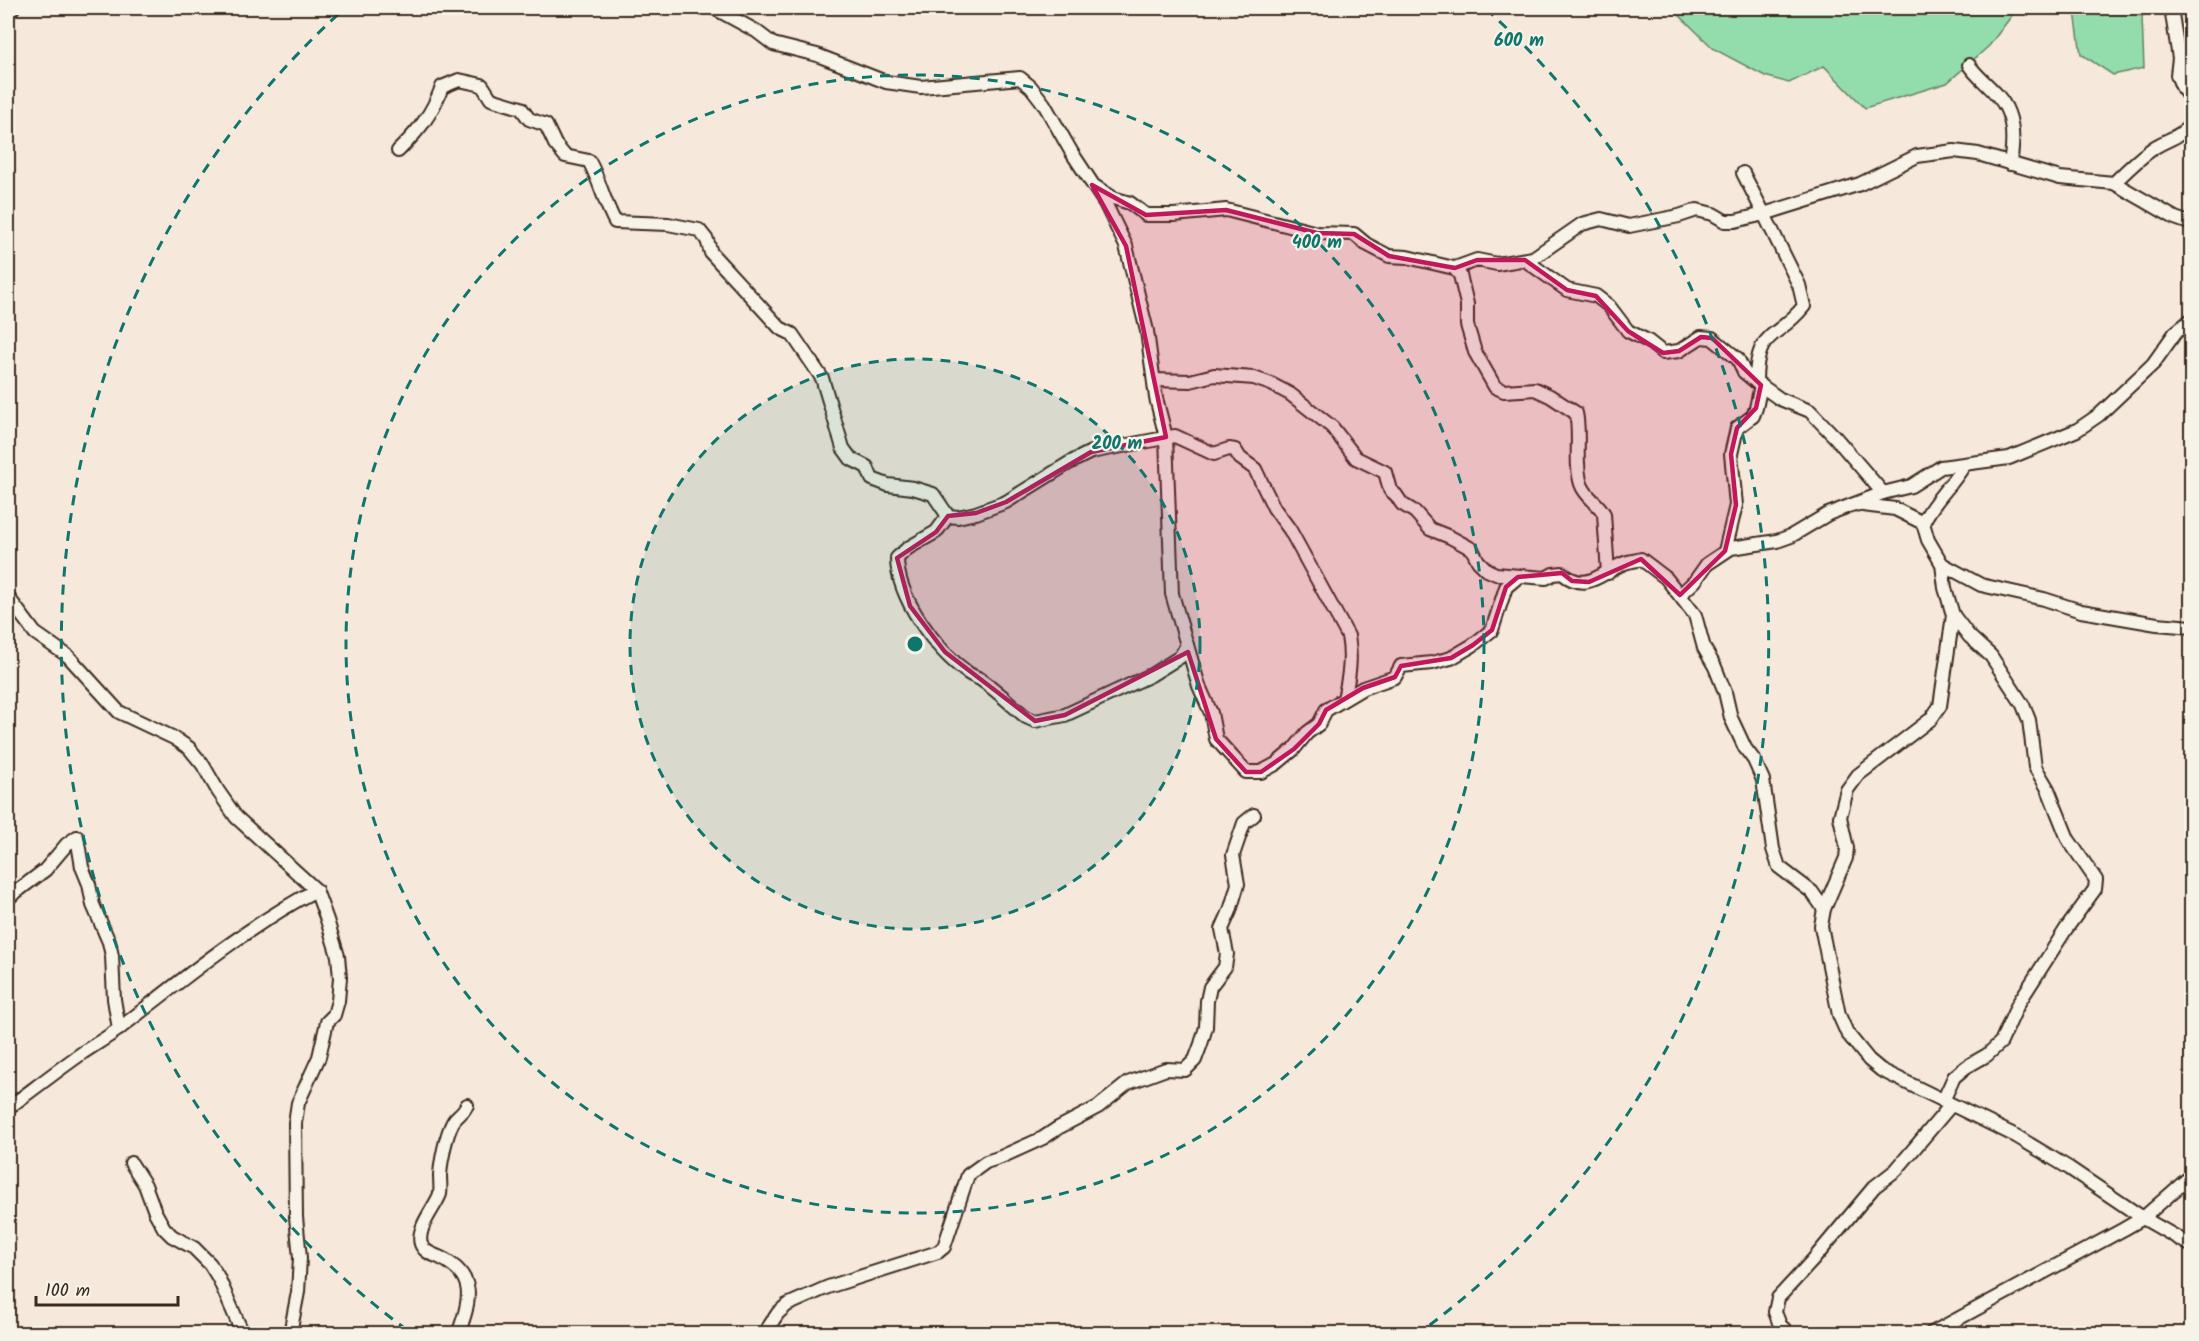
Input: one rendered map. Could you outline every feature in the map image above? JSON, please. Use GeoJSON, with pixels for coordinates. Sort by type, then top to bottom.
{"type":"FeatureCollection","features":[{"type":"Feature","properties":{"kind":"street"},"geometry":{"type":"LineString","coordinates":[[8,14],[13,8]]}},
{"type":"Feature","properties":{"kind":"street"},"geometry":{"type":"LineString","coordinates":[[714,8],[756,31],[773,44],[817,56],[886,82],[921,87],[1020,78],[1031,87],[1044,105],[1105,203],[1126,246],[1147,331],[1166,437],[1172,594],[1199,686],[1211,713],[1216,740],[1246,772],[1261,772],[1276,764],[1294,749],[1306,733],[1319,724],[1326,710],[1378,681],[1395,677],[1401,666],[1432,663],[1452,658],[1473,645],[1480,637],[1492,630],[1506,587],[1518,577]]}},
{"type":"Feature","properties":{"kind":"street"},"geometry":{"type":"LineString","coordinates":[[2171,8],[2179,58],[2177,75],[2192,101]]}},
{"type":"Feature","properties":{"kind":"street"},"geometry":{"type":"LineString","coordinates":[[1969,65],[1975,75],[2006,107],[2011,129],[2010,164]]}},
{"type":"Feature","properties":{"kind":"street"},"geometry":{"type":"LineString","coordinates":[[398,151],[421,128],[433,109],[442,87],[459,80],[482,85],[491,99],[521,108],[530,118],[546,125],[555,144],[565,156],[589,161],[615,222],[668,224],[699,230],[707,240],[711,253],[780,328],[792,334],[822,378],[843,448],[851,459],[867,467],[872,479],[888,485],[913,488],[933,494],[948,516]]}},
{"type":"Feature","properties":{"kind":"street"},"geometry":{"type":"LineString","coordinates":[[2114,183],[2137,161],[2156,147],[2179,136],[2192,123]]}},
{"type":"Feature","properties":{"kind":"street"},"geometry":{"type":"LineString","coordinates":[[1092,184],[1113,198],[1130,203],[1146,215],[1226,210],[1317,233],[1354,234],[1366,244],[1389,256],[1407,257],[1455,268],[1477,260],[1497,264],[1533,258],[1582,224],[1601,219],[1629,226],[1697,210],[1725,220],[1735,221],[1860,184],[1917,156],[1954,151],[1978,154],[2060,177],[2114,183],[2167,214],[2192,224]]}},
{"type":"Feature","properties":{"kind":"street"},"geometry":{"type":"LineString","coordinates":[[1725,551],[1736,505],[1731,454],[1737,428],[1753,416],[1758,384],[1756,361],[1763,344],[1796,316],[1804,306],[1799,285],[1743,173]]}},
{"type":"Feature","properties":{"kind":"street"},"geometry":{"type":"LineString","coordinates":[[1525,260],[1567,290],[1596,296],[1609,306],[1628,331],[1648,341],[1663,353],[1679,351],[1701,337],[1712,338],[1738,359],[1744,372],[1758,384],[1780,399],[1810,411],[1882,493]]}},
{"type":"Feature","properties":{"kind":"street"},"geometry":{"type":"LineString","coordinates":[[1455,268],[1460,275],[1467,304],[1467,325],[1475,352],[1495,387],[1504,391],[1535,389],[1576,413],[1579,429],[1581,483],[1587,496],[1600,506],[1604,514],[1608,573]]}},
{"type":"Feature","properties":{"kind":"street"},"geometry":{"type":"LineString","coordinates":[[1680,595],[1695,581],[1707,564],[1725,551],[1791,536],[1828,514],[1882,493],[1911,486],[1941,467],[2008,458],[2077,430],[2098,415],[2153,364],[2175,333],[2192,319]]}},
{"type":"Feature","properties":{"kind":"street"},"geometry":{"type":"LineString","coordinates":[[1154,380],[1190,381],[1214,375],[1254,378],[1290,394],[1332,427],[1356,458],[1385,472],[1389,490],[1402,504],[1415,512],[1430,529],[1472,549],[1478,561],[1487,570],[1496,574],[1546,578],[1562,573],[1572,581],[1589,582],[1626,562],[1641,560],[1666,578],[1695,615],[1704,648],[1725,692],[1731,718],[1763,780],[1773,849],[1779,867],[1812,892],[1824,909]]}},
{"type":"Feature","properties":{"kind":"street"},"geometry":{"type":"LineString","coordinates":[[948,516],[958,517],[976,513],[1006,502],[1091,452],[1175,436],[1214,454],[1229,449],[1235,450],[1240,458],[1255,469],[1274,508],[1290,530],[1348,636],[1349,673],[1344,699]]}},
{"type":"Feature","properties":{"kind":"street"},"geometry":{"type":"LineString","coordinates":[[1789,1334],[1780,1325],[1775,1312],[1778,1298],[1874,1187],[1896,1170],[1947,1103],[1954,1077],[1987,1055],[2001,1042],[2019,1004],[2066,928],[2095,889],[2096,880],[2068,839],[2048,789],[2035,767],[2029,720],[2023,705],[1991,656],[1969,636],[1953,615],[1945,588],[1942,564],[1928,540],[1923,523],[1927,513],[1948,490],[1964,465]]}},
{"type":"Feature","properties":{"kind":"street"},"geometry":{"type":"LineString","coordinates":[[1855,504],[1895,509],[1923,523]]}},
{"type":"Feature","properties":{"kind":"street"},"geometry":{"type":"LineString","coordinates":[[948,516],[936,532],[908,548],[897,558],[897,568],[910,606],[945,652],[969,674],[979,678],[1026,717],[1035,721],[1065,715],[1151,675],[1180,657],[1187,645]]}},
{"type":"Feature","properties":{"kind":"street"},"geometry":{"type":"LineString","coordinates":[[1942,564],[1964,578],[1981,585],[2044,599],[2081,611],[2157,624],[2192,627]]}},
{"type":"Feature","properties":{"kind":"street"},"geometry":{"type":"LineString","coordinates":[[8,597],[35,633],[68,656],[119,712],[174,738],[189,748],[203,765],[236,817],[316,890],[338,956],[340,978],[334,1014],[327,1022],[319,1057],[298,1103],[295,1123],[296,1217],[300,1258],[298,1292],[290,1334]]}},
{"type":"Feature","properties":{"kind":"street"},"geometry":{"type":"LineString","coordinates":[[1953,615],[1940,706],[1931,719],[1858,775],[1846,790],[1840,817],[1847,848],[1846,858],[1824,909],[1821,926],[1839,1015],[1847,1033],[1869,1060],[1881,1070],[2016,1136],[2143,1218],[2192,1246]]}},
{"type":"Feature","properties":{"kind":"street"},"geometry":{"type":"LineString","coordinates":[[764,1334],[778,1313],[787,1305],[828,1287],[938,1252],[944,1247],[968,1175],[986,1162],[1043,1138],[1098,1107],[1128,1083],[1166,1069],[1185,1070],[1190,1067],[1206,1027],[1210,987],[1225,967],[1227,954],[1222,929],[1238,884],[1233,855],[1236,842],[1244,823],[1254,814]]}},
{"type":"Feature","properties":{"kind":"street"},"geometry":{"type":"LineString","coordinates":[[8,898],[45,870],[67,844],[77,837],[82,867],[89,884],[93,905],[109,942],[119,1029]]}},
{"type":"Feature","properties":{"kind":"street"},"geometry":{"type":"LineString","coordinates":[[8,1108],[119,1029],[156,998],[221,950],[284,907],[316,890]]}},
{"type":"Feature","properties":{"kind":"street"},"geometry":{"type":"LineString","coordinates":[[458,1334],[469,1298],[463,1274],[452,1263],[424,1250],[420,1242],[421,1232],[441,1190],[442,1156],[453,1121],[463,1113],[467,1104]]}},
{"type":"Feature","properties":{"kind":"street"},"geometry":{"type":"LineString","coordinates":[[131,1162],[145,1185],[164,1228],[172,1236],[194,1248],[214,1270],[243,1334]]}},
{"type":"Feature","properties":{"kind":"street"},"geometry":{"type":"LineString","coordinates":[[1930,1334],[1951,1329],[2143,1218],[2192,1175]]}},
{"type":"Feature","properties":{"kind":"highlighted area"},"geometry":{"type":"Polygon","coordinates":[[[1092,185],[1146,215],[1226,210],[1317,233],[1354,234],[1389,256],[1455,268],[1477,260],[1525,260],[1567,290],[1596,296],[1628,331],[1663,353],[1679,351],[1701,337],[1712,338],[1761,385],[1756,408],[1737,428],[1731,454],[1736,505],[1725,551],[1680,595],[1641,559],[1589,582],[1572,581],[1562,573],[1518,577],[1506,587],[1492,630],[1473,645],[1451,658],[1401,666],[1395,677],[1363,688],[1326,710],[1319,724],[1294,749],[1261,772],[1246,772],[1216,739],[1188,652],[1065,715],[1035,721],[945,652],[910,606],[897,558],[936,532],[948,516],[976,513],[1006,502],[1091,452],[1166,437],[1126,246],[1092,185]]]}},
{"type":"Feature","properties":{"kind":"green space"},"geometry":{"type":"Polygon","coordinates":[[[1672,8],[2030,8],[2013,14],[1989,46],[1947,83],[1865,108],[1824,66],[1789,83],[1765,76],[1714,49],[1672,8]]]}},
{"type":"Feature","properties":{"kind":"green space"},"geometry":{"type":"Polygon","coordinates":[[[2065,8],[2148,8],[2142,17],[2144,68],[2113,75],[2081,54],[2075,12],[2065,8]]]}}]}
